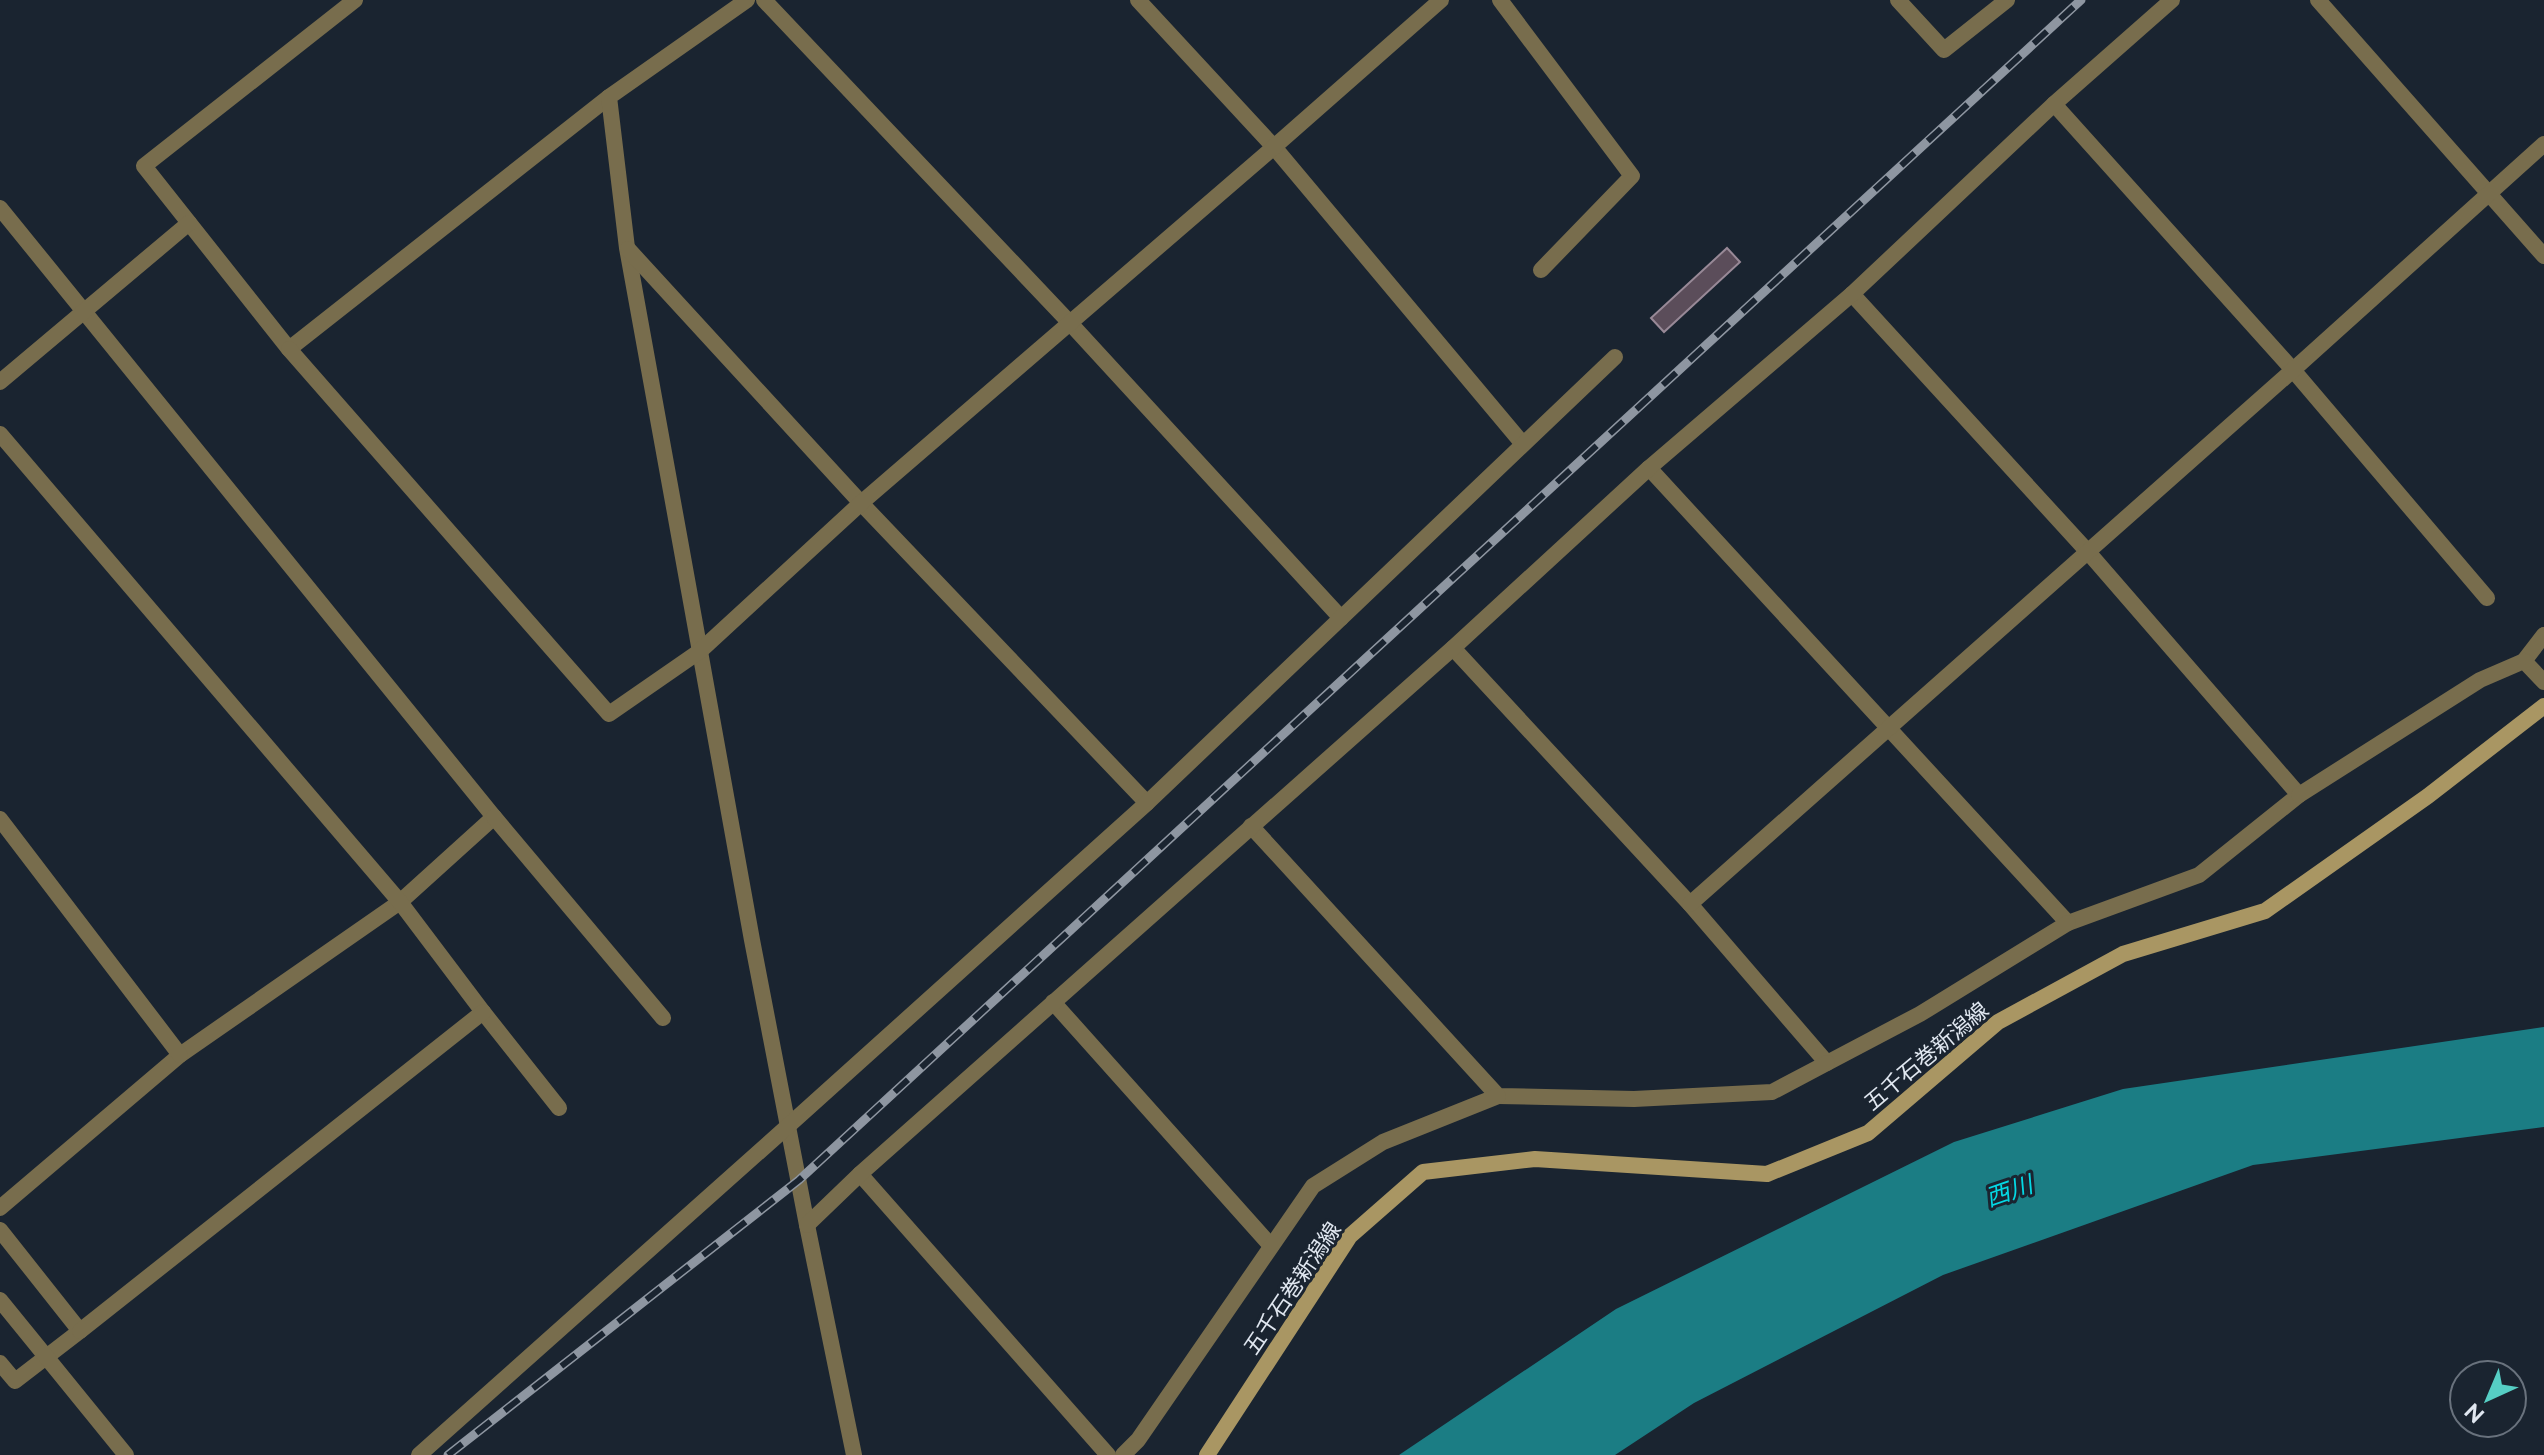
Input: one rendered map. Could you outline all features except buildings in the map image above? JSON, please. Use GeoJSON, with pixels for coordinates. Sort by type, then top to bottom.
{"type":"FeatureCollection","features":[{"type":"Feature","properties":{"kind":"main road","name":"五千石巻新潟線"},"geometry":{"type":"LineString","coordinates":[[1207,1455],[1350,1236],[1423,1172],[1535,1159],[1767,1174],[1868,1133],[1998,1022],[2123,954],[2265,911],[2428,796],[2544,706]]}},
{"type":"Feature","properties":{"kind":"street"},"geometry":{"type":"LineString","coordinates":[[355,0],[144,166],[289,349],[609,714],[700,651],[861,503],[1441,0]]}},
{"type":"Feature","properties":{"kind":"street"},"geometry":{"type":"LineString","coordinates":[[289,349],[609,97],[747,0]]}},
{"type":"Feature","properties":{"kind":"street"},"geometry":{"type":"LineString","coordinates":[[764,0],[1070,323],[1341,618]]}},
{"type":"Feature","properties":{"kind":"street"},"geometry":{"type":"LineString","coordinates":[[1138,0],[1274,147],[1523,444]]}},
{"type":"Feature","properties":{"kind":"street"},"geometry":{"type":"LineString","coordinates":[[1500,0],[1632,176],[1541,270]]}},
{"type":"Feature","properties":{"kind":"street"},"geometry":{"type":"LineString","coordinates":[[1898,0],[1944,50],[2007,0]]}},
{"type":"Feature","properties":{"kind":"street"},"geometry":{"type":"LineString","coordinates":[[807,1225],[860,1174],[1453,648],[1649,468],[1852,294],[2054,104],[2172,0]]}},
{"type":"Feature","properties":{"kind":"street"},"geometry":{"type":"LineString","coordinates":[[2318,0],[2544,256]]}},
{"type":"Feature","properties":{"kind":"street"},"geometry":{"type":"LineString","coordinates":[[609,97],[627,248],[752,940],[854,1455]]}},
{"type":"Feature","properties":{"kind":"street"},"geometry":{"type":"LineString","coordinates":[[2054,104],[2293,370],[2487,598]]}},
{"type":"Feature","properties":{"kind":"street"},"geometry":{"type":"LineString","coordinates":[[1690,904],[2544,144]]}},
{"type":"Feature","properties":{"kind":"street"},"geometry":{"type":"LineString","coordinates":[[0,208],[494,817],[663,1018]]}},
{"type":"Feature","properties":{"kind":"street"},"geometry":{"type":"LineString","coordinates":[[0,382],[189,223]]}},
{"type":"Feature","properties":{"kind":"street"},"geometry":{"type":"LineString","coordinates":[[627,248],[861,503],[1147,803]]}},
{"type":"Feature","properties":{"kind":"street"},"geometry":{"type":"LineString","coordinates":[[1852,294],[2088,552],[2299,795]]}},
{"type":"Feature","properties":{"kind":"street"},"geometry":{"type":"LineString","coordinates":[[419,1455],[1147,803],[1615,357]]}},
{"type":"Feature","properties":{"kind":"street"},"geometry":{"type":"LineString","coordinates":[[0,434],[400,902],[559,1108]]}},
{"type":"Feature","properties":{"kind":"street"},"geometry":{"type":"LineString","coordinates":[[1649,468],[2068,923]]}},
{"type":"Feature","properties":{"kind":"street"},"geometry":{"type":"LineString","coordinates":[[1123,1455],[1138,1440],[1313,1186],[1383,1142],[1498,1096],[1634,1099],[1772,1092],[1920,1014],[2068,923],[2199,875],[2299,795],[2480,680],[2524,661],[2544,635]]}},
{"type":"Feature","properties":{"kind":"street"},"geometry":{"type":"LineString","coordinates":[[1453,648],[1690,904],[1827,1063]]}},
{"type":"Feature","properties":{"kind":"street"},"geometry":{"type":"LineString","coordinates":[[2524,661],[2544,682]]}},
{"type":"Feature","properties":{"kind":"street"},"geometry":{"type":"LineString","coordinates":[[0,1208],[180,1055],[400,902],[494,817]]}},
{"type":"Feature","properties":{"kind":"street"},"geometry":{"type":"LineString","coordinates":[[0,819],[180,1055]]}},
{"type":"Feature","properties":{"kind":"street"},"geometry":{"type":"LineString","coordinates":[[1251,826],[1498,1096]]}},
{"type":"Feature","properties":{"kind":"street"},"geometry":{"type":"LineString","coordinates":[[1053,1002],[1271,1246]]}},
{"type":"Feature","properties":{"kind":"street"},"geometry":{"type":"LineString","coordinates":[[0,1363],[15,1381],[483,1012]]}},
{"type":"Feature","properties":{"kind":"street"},"geometry":{"type":"LineString","coordinates":[[860,1174],[1108,1455]]}},
{"type":"Feature","properties":{"kind":"street"},"geometry":{"type":"LineString","coordinates":[[0,1230],[80,1331]]}},
{"type":"Feature","properties":{"kind":"street"},"geometry":{"type":"LineString","coordinates":[[0,1300],[126,1455]]}},
{"type":"Feature","properties":{"kind":"water","name":"西川"},"geometry":{"type":"Polygon","coordinates":[[[2544,1027],[2544,1127],[2253,1165],[1943,1275],[1694,1403],[1615,1455],[1399,1455],[1616,1309],[1954,1142],[2123,1089],[2544,1027]]]}},
{"type":"Feature","properties":{"kind":"railway"},"geometry":{"type":"LineString","coordinates":[[448,1455],[799,1180],[2081,0]]}}]}
